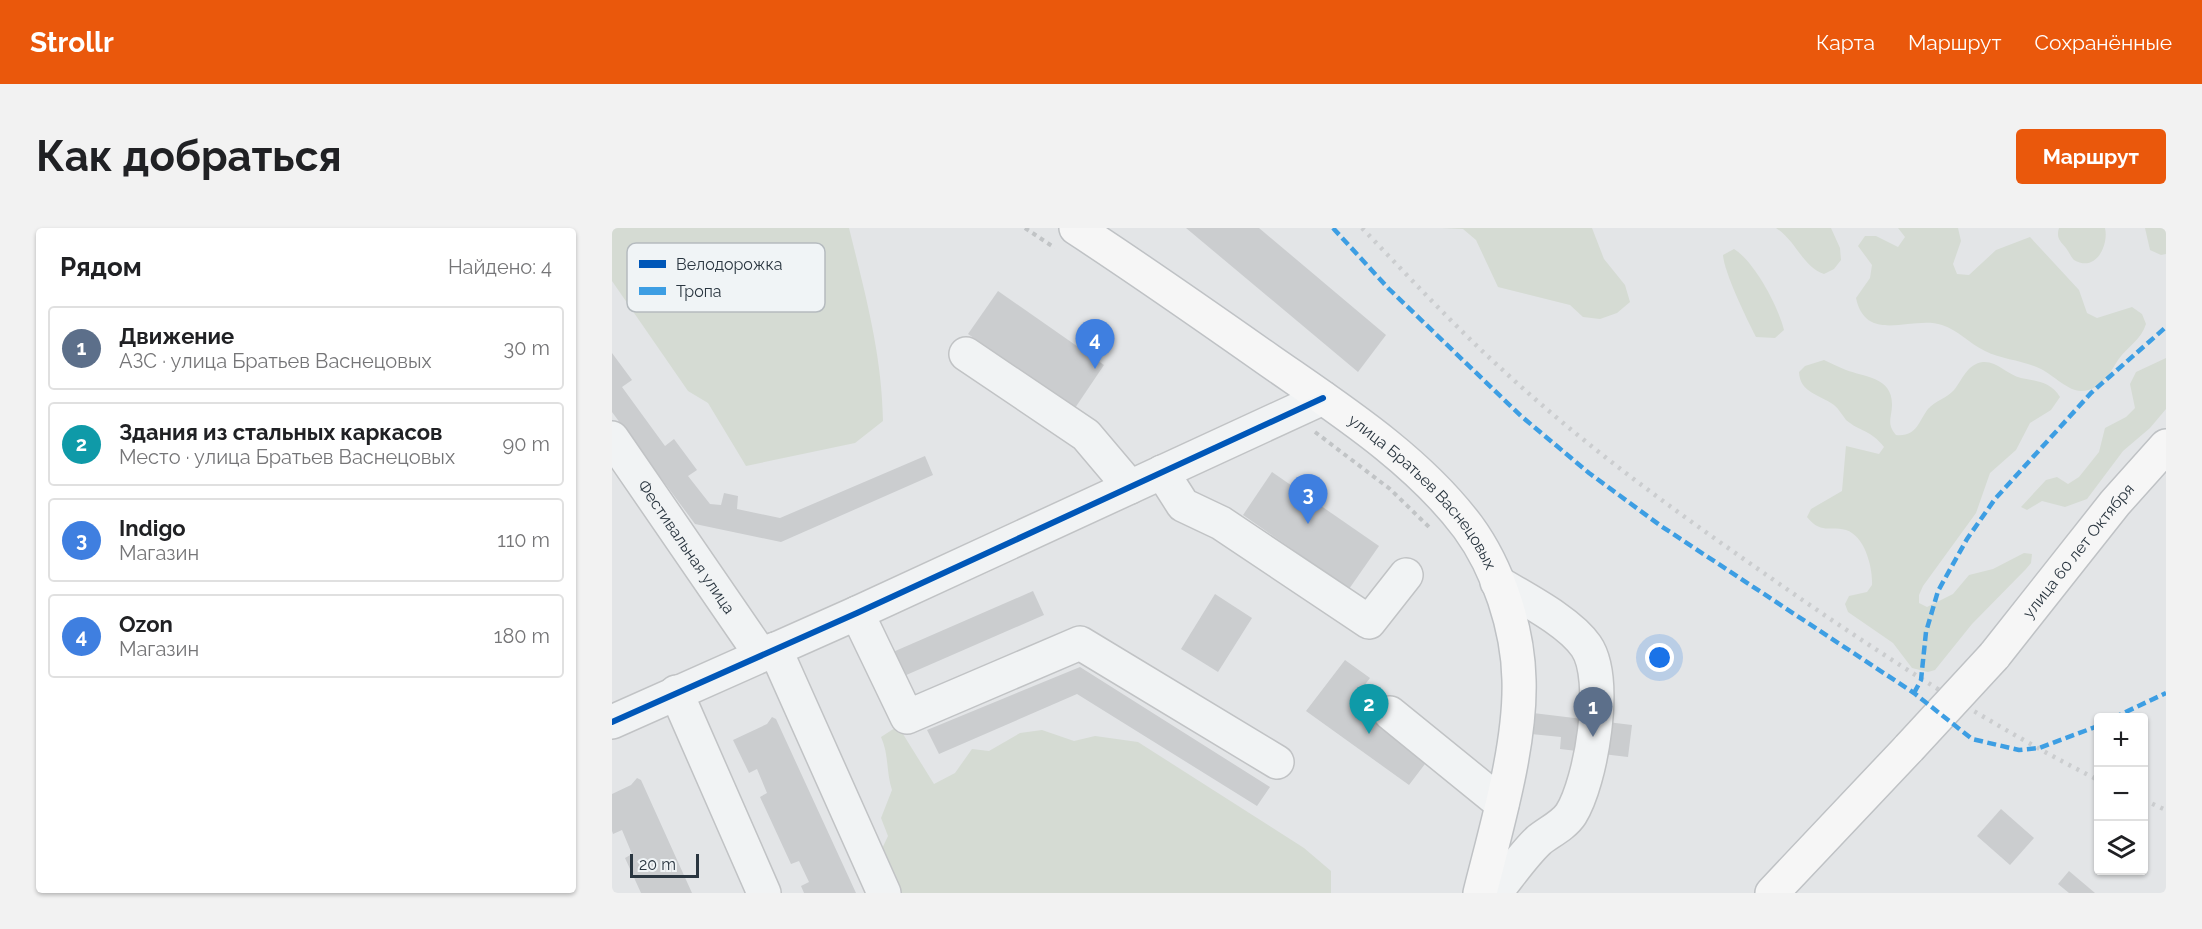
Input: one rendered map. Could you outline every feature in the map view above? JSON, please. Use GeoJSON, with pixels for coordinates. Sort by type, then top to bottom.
{"type":"FeatureCollection","features":[{"type":"Feature","properties":{"kind":"main road","name":"улица Братьев Васнецовых"},"geometry":{"type":"LineString","coordinates":[[1070,242],[1323,398],[1396,454],[1451,507],[1483,551],[1497,582],[1516,649],[1519,680],[1518,716],[1502,804],[1480,893]]}},
{"type":"Feature","properties":{"kind":"main road","name":"улица 60 лет Октября"},"geometry":{"type":"LineString","coordinates":[[1772,893],[1994,656],[2115,502],[2166,446]]}},
{"type":"Feature","properties":{"kind":"street"},"geometry":{"type":"LineString","coordinates":[[966,354],[1086,435],[1130,486]]}},
{"type":"Feature","properties":{"kind":"street"},"geometry":{"type":"LineString","coordinates":[[612,722],[857,613],[1323,398]]}},
{"type":"Feature","properties":{"kind":"street","name":"Фестивальная улица"},"geometry":{"type":"LineString","coordinates":[[612,438],[768,652],[884,893]]}},
{"type":"Feature","properties":{"kind":"street"},"geometry":{"type":"LineString","coordinates":[[1162,472],[1183,505],[1221,523],[1369,622],[1406,575]]}},
{"type":"Feature","properties":{"kind":"street"},"geometry":{"type":"LineString","coordinates":[[1495,893],[1538,842],[1569,817],[1583,792],[1593,737],[1597,681],[1587,647],[1555,618],[1497,582]]}},
{"type":"Feature","properties":{"kind":"street"},"geometry":{"type":"LineString","coordinates":[[857,613],[907,717],[1080,643],[1277,762]]}},
{"type":"Feature","properties":{"kind":"street"},"geometry":{"type":"LineString","coordinates":[[676,692],[764,893]]}},
{"type":"Feature","properties":{"kind":"street"},"geometry":{"type":"LineString","coordinates":[[1390,713],[1502,804]]}},
{"type":"Feature","properties":{"kind":"path"},"geometry":{"type":"LineString","coordinates":[[1025,228],[1070,242]]}},
{"type":"Feature","properties":{"kind":"path"},"geometry":{"type":"LineString","coordinates":[[1290,413],[1390,489],[1439,537]]}},
{"type":"Feature","properties":{"kind":"shaded area"},"geometry":{"type":"Polygon","coordinates":[[[612,228],[849,228],[876,348],[883,421],[855,443],[746,466],[708,403],[688,391],[633,312],[825,312],[825,243],[627,243],[627,303],[612,281],[612,228]]]}},
{"type":"Feature","properties":{"kind":"shaded area"},"geometry":{"type":"Polygon","coordinates":[[[1442,228],[1592,228],[1604,259],[1625,285],[1630,302],[1617,313],[1600,319],[1583,317],[1570,305],[1498,287],[1476,240],[1463,229],[1442,228]]]}},
{"type":"Feature","properties":{"kind":"shaded area"},"geometry":{"type":"Polygon","coordinates":[[[1776,228],[1831,228],[1840,248],[1841,260],[1834,269],[1824,274],[1817,271],[1776,228]]]}},
{"type":"Feature","properties":{"kind":"shaded area"},"geometry":{"type":"Polygon","coordinates":[[[1898,228],[1958,228],[1961,241],[1953,264],[1957,274],[1969,275],[1996,250],[2030,237],[2079,290],[2087,313],[2097,318],[2132,307],[2142,314],[2146,324],[2138,339],[2122,355],[2108,376],[2094,388],[2081,391],[2071,388],[2034,366],[1985,351],[1942,325],[1917,323],[1880,325],[1869,321],[1861,312],[1856,298],[1870,278],[1872,265],[1858,246],[1865,236],[1876,236],[1898,247],[1905,237],[1898,228]]]}},
{"type":"Feature","properties":{"kind":"shaded area"},"geometry":{"type":"Polygon","coordinates":[[[2059,228],[2105,228],[2103,249],[2095,260],[2089,263],[2074,260],[2059,239],[2059,228]]]}},
{"type":"Feature","properties":{"kind":"shaded area"},"geometry":{"type":"Polygon","coordinates":[[[2145,228],[2166,228],[2166,254],[2161,255],[2150,250],[2145,228]]]}},
{"type":"Feature","properties":{"kind":"shaded area"},"geometry":{"type":"Polygon","coordinates":[[[1734,249],[1742,255],[1757,274],[1776,309],[1784,330],[1775,338],[1756,337],[1742,308],[1724,263],[1723,255],[1734,249]]]}},
{"type":"Feature","properties":{"kind":"shaded area"},"geometry":{"type":"Polygon","coordinates":[[[2166,358],[2166,409],[2150,428],[2123,451],[2087,499],[2065,507],[2042,501],[2027,510],[2021,507],[2046,480],[2057,477],[2068,484],[2079,477],[2099,452],[2105,428],[2126,417],[2135,408],[2130,384],[2136,372],[2166,358]]]}},
{"type":"Feature","properties":{"kind":"shaded area"},"geometry":{"type":"Polygon","coordinates":[[[1824,360],[1876,380],[1887,388],[1892,404],[1890,424],[1896,435],[1913,431],[1928,409],[1951,393],[1969,369],[1978,363],[1988,362],[2016,376],[2043,383],[2052,388],[2060,397],[2051,410],[2030,423],[2016,450],[1990,473],[1976,513],[1923,586],[1919,595],[1919,603],[1927,607],[1953,594],[1969,575],[1993,569],[2024,553],[2032,554],[2031,563],[2026,569],[1972,624],[1935,670],[1928,672],[1912,668],[1893,643],[1848,612],[1845,604],[1849,596],[1867,592],[1872,585],[1871,570],[1863,546],[1853,533],[1840,529],[1821,528],[1807,517],[1811,509],[1842,491],[1846,446],[1879,454],[1884,447],[1870,434],[1846,420],[1834,405],[1811,392],[1803,384],[1799,372],[1805,366],[1824,360]]]}},
{"type":"Feature","properties":{"kind":"shaded area"},"geometry":{"type":"Polygon","coordinates":[[[898,726],[934,784],[955,773],[972,749],[989,751],[1020,733],[1042,730],[1074,741],[1095,736],[1138,742],[1304,848],[1331,871],[1331,893],[899,893],[878,857],[888,836],[881,818],[892,790],[881,737],[898,726]]]}},
{"type":"Feature","properties":{"kind":"building"},"geometry":{"type":"Polygon","coordinates":[[[1186,228],[1259,228],[1386,335],[1358,372],[1186,228]]]}},
{"type":"Feature","properties":{"kind":"building"},"geometry":{"type":"Polygon","coordinates":[[[998,291],[1104,365],[1075,408],[968,334],[998,291]]]}},
{"type":"Feature","properties":{"kind":"building"},"geometry":{"type":"Polygon","coordinates":[[[612,353],[632,380],[622,387],[665,446],[674,439],[697,470],[688,476],[710,504],[721,505],[724,493],[738,496],[737,509],[780,518],[925,456],[933,475],[781,542],[695,524],[612,412],[612,353]]]}},
{"type":"Feature","properties":{"kind":"building"},"geometry":{"type":"Polygon","coordinates":[[[1272,472],[1379,546],[1349,589],[1243,515],[1272,472]]]}},
{"type":"Feature","properties":{"kind":"building"},"geometry":{"type":"Polygon","coordinates":[[[1033,591],[1044,615],[904,676],[893,652],[1033,591]]]}},
{"type":"Feature","properties":{"kind":"building"},"geometry":{"type":"Polygon","coordinates":[[[1215,594],[1252,618],[1218,672],[1181,649],[1215,594]]]}},
{"type":"Feature","properties":{"kind":"building"},"geometry":{"type":"Polygon","coordinates":[[[1345,660],[1370,678],[1354,699],[1431,756],[1409,785],[1306,711],[1345,660]]]}},
{"type":"Feature","properties":{"kind":"building"},"geometry":{"type":"Polygon","coordinates":[[[1080,667],[1270,787],[1257,806],[1077,694],[939,754],[927,730],[1080,667]]]}},
{"type":"Feature","properties":{"kind":"building"},"geometry":{"type":"Polygon","coordinates":[[[1533,713],[1632,725],[1628,757],[1560,749],[1561,737],[1531,734],[1533,713]]]}},
{"type":"Feature","properties":{"kind":"building"},"geometry":{"type":"Polygon","coordinates":[[[772,717],[776,719],[856,893],[804,893],[801,886],[809,882],[799,861],[791,864],[760,797],[767,793],[757,769],[749,773],[733,740],[767,724],[772,717]]]}},
{"type":"Feature","properties":{"kind":"building"},"geometry":{"type":"Polygon","coordinates":[[[637,778],[641,780],[692,893],[641,893],[625,858],[632,854],[622,830],[613,834],[612,831],[612,794],[631,785],[637,778]]]}},
{"type":"Feature","properties":{"kind":"building"},"geometry":{"type":"Polygon","coordinates":[[[2001,809],[2034,838],[2010,865],[1977,836],[2001,809]]]}},
{"type":"Feature","properties":{"kind":"building"},"geometry":{"type":"Polygon","coordinates":[[[2069,871],[2095,893],[2069,893],[2058,884],[2069,871]]]}},
{"type":"Feature","properties":{"kind":"railway"},"geometry":{"type":"LineString","coordinates":[[1362,228],[1487,356],[1576,434],[1649,491],[1873,648],[2021,739],[2094,778]]}},
{"type":"Feature","properties":{"kind":"railway"},"geometry":{"type":"LineString","coordinates":[[2148,802],[2166,810]]}},
{"type":"Feature","properties":{"kind":"marked path"},"geometry":{"type":"LineString","coordinates":[[1333,228],[1389,289],[1521,416],[1589,473],[1661,526],[1914,693],[1972,739],[2019,750],[2039,748],[2094,727]]}},
{"type":"Feature","properties":{"kind":"marked path"},"geometry":{"type":"LineString","coordinates":[[1914,693],[1921,680],[1926,632],[1938,591],[1967,539],[1995,499],[2091,393],[2166,327]]}},
{"type":"Feature","properties":{"kind":"marked path"},"geometry":{"type":"LineString","coordinates":[[2124,713],[2166,693]]}},
{"type":"Feature","properties":{"kind":"cycle path"},"geometry":{"type":"LineString","coordinates":[[612,722],[857,613],[1323,398]]}},
{"type":"Feature","properties":{"kind":"place","name":"Ozon"},"geometry":{"type":"Point","coordinates":[1095,369]}},
{"type":"Feature","properties":{"kind":"place","name":"Indigo"},"geometry":{"type":"Point","coordinates":[1308,524]}},
{"type":"Feature","properties":{"kind":"place","name":"Здания из стальных каркасов"},"geometry":{"type":"Point","coordinates":[1369,734]}},
{"type":"Feature","properties":{"kind":"place","name":"Движение"},"geometry":{"type":"Point","coordinates":[1593,737]}}]}
